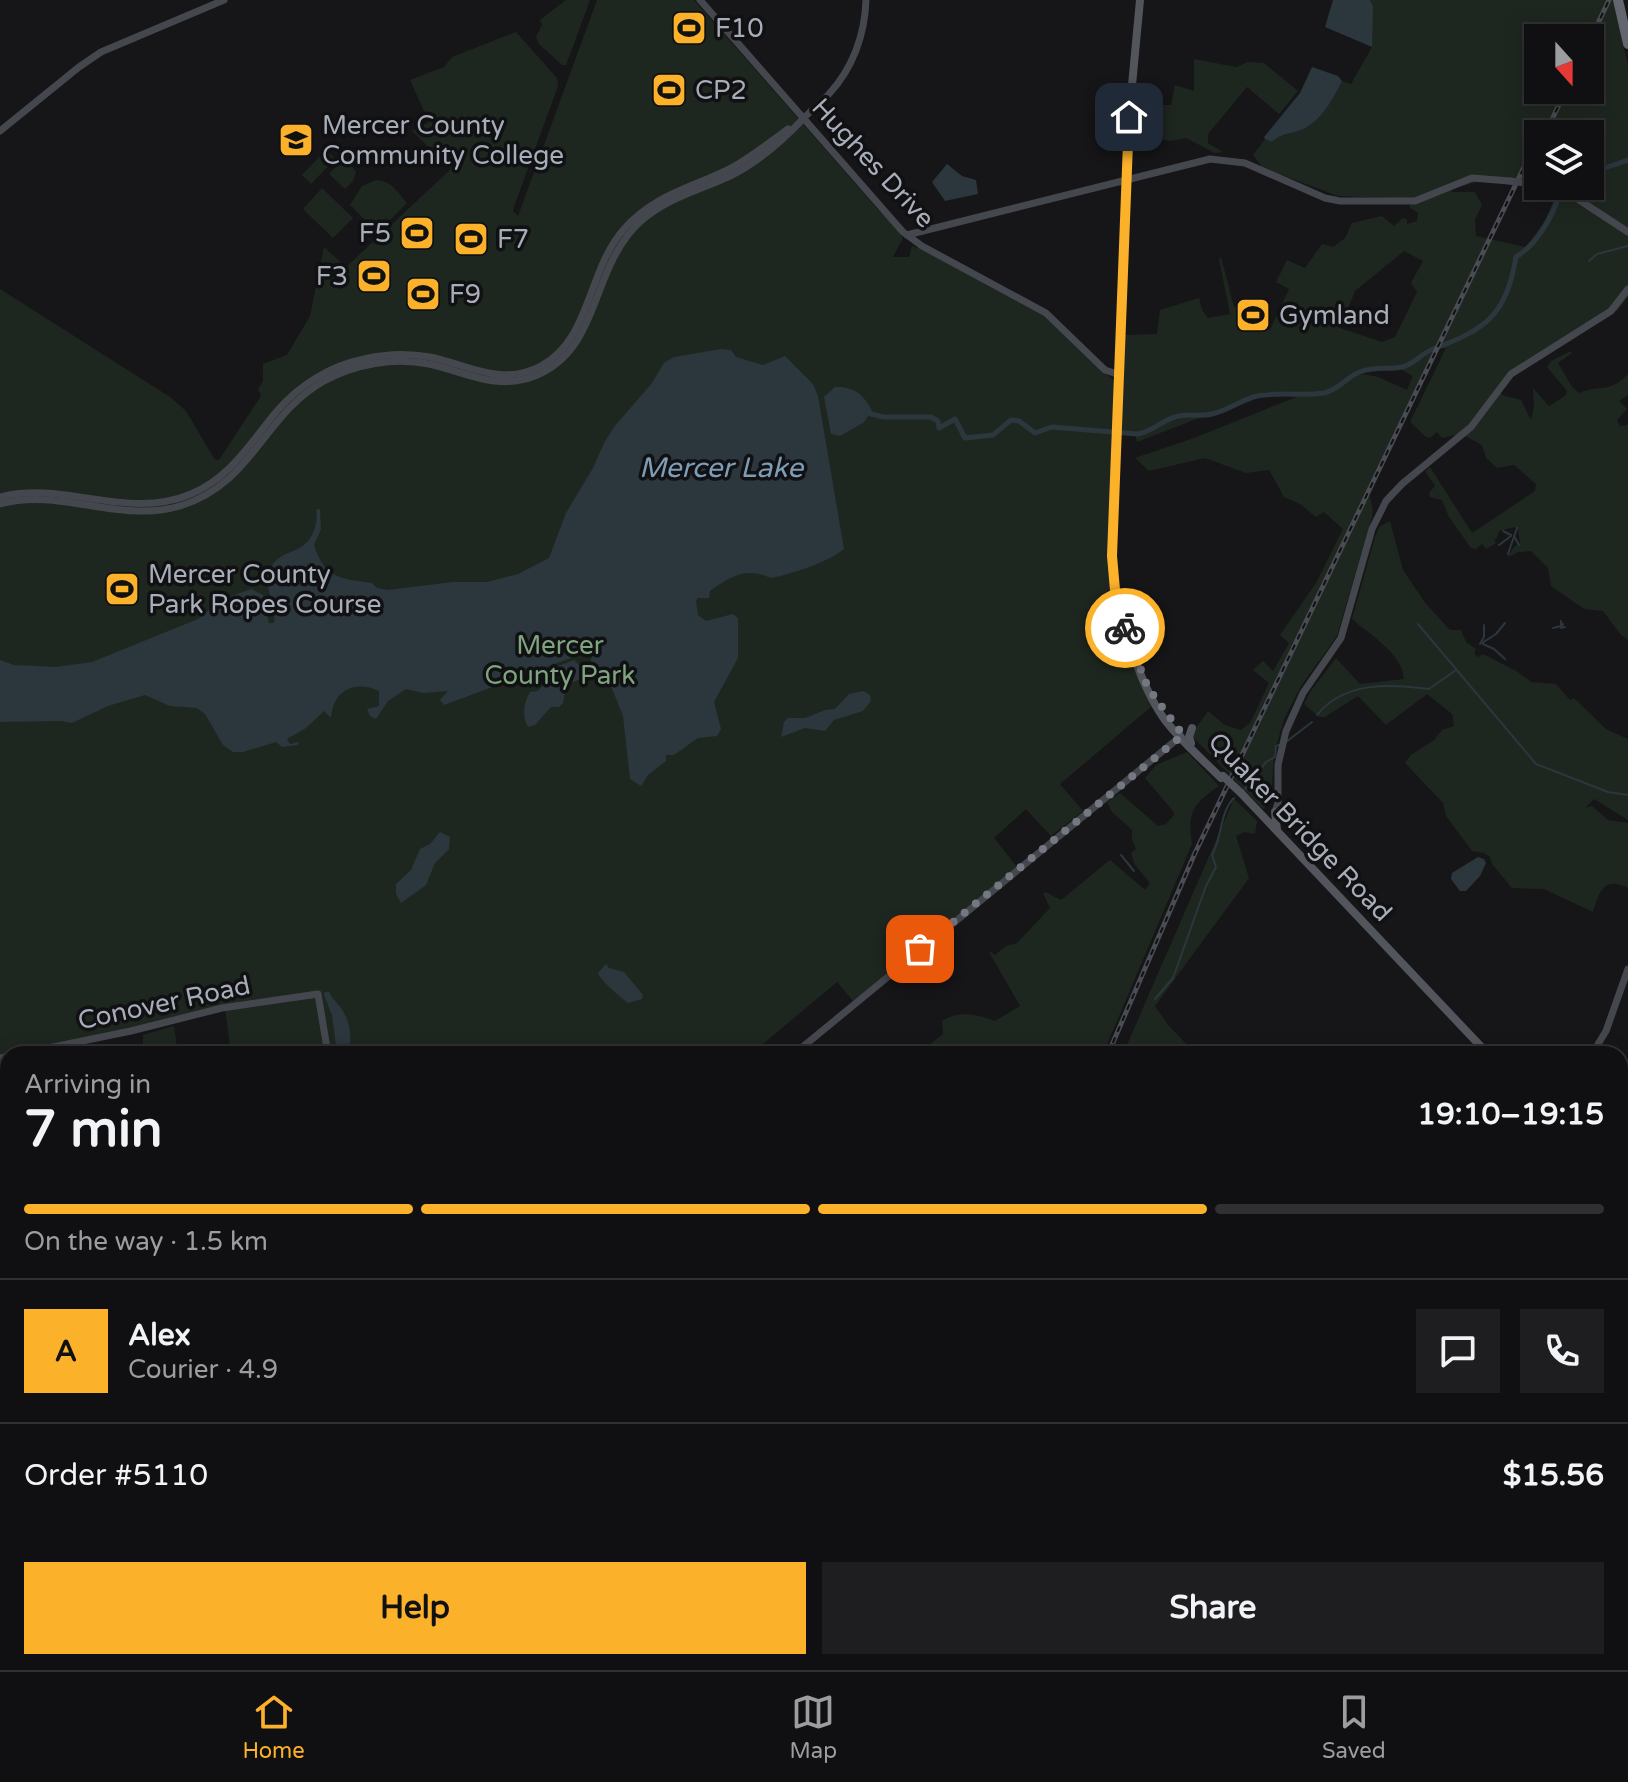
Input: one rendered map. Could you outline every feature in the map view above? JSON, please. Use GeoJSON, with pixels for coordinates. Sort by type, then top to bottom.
{"type":"FeatureCollection","features":[{"type":"Feature","properties":{"kind":"highway"},"geometry":{"type":"LineString","coordinates":[[1619,3],[1628,44]]}},
{"type":"Feature","properties":{"kind":"main road","name":"Quaker Bridge Road"},"geometry":{"type":"LineString","coordinates":[[1140,0],[1129,117],[1112,556],[1113,582],[1122,620],[1156,706],[1181,736],[1258,811],[1480,1046]]}},
{"type":"Feature","properties":{"kind":"main road"},"geometry":{"type":"LineString","coordinates":[[1191,743],[1192,728]]}},
{"type":"Feature","properties":{"kind":"main road","name":"Quaker Bridge Road"},"geometry":{"type":"LineString","coordinates":[[1181,736],[1222,777]]}},
{"type":"Feature","properties":{"kind":"main road","name":"Quaker Bridge Road"},"geometry":{"type":"LineString","coordinates":[[1240,794],[1474,1046]]}},
{"type":"Feature","properties":{"kind":"main road"},"geometry":{"type":"LineString","coordinates":[[1258,811],[1273,812],[1277,831]]}},
{"type":"Feature","properties":{"kind":"main road"},"geometry":{"type":"LineString","coordinates":[[1336,881],[1337,893]]}},
{"type":"Feature","properties":{"kind":"main road"},"geometry":{"type":"LineString","coordinates":[[1386,935],[1388,948]]}},
{"type":"Feature","properties":{"kind":"street"},"geometry":{"type":"LineString","coordinates":[[0,131],[101,52],[224,0]]}},
{"type":"Feature","properties":{"kind":"street","name":"Hughes Drive"},"geometry":{"type":"LineString","coordinates":[[700,0],[907,235],[1046,313],[1105,370],[1120,375]]}},
{"type":"Feature","properties":{"kind":"street"},"geometry":{"type":"LineString","coordinates":[[0,497],[37,492],[141,505],[190,495],[229,471],[277,411],[301,388],[327,372],[358,360],[385,355],[412,355],[498,376],[519,374],[539,367],[561,351],[574,334],[603,260],[632,220],[667,194],[742,162],[795,125],[837,85],[852,61],[864,25],[866,0]]}},
{"type":"Feature","properties":{"kind":"street"},"geometry":{"type":"LineString","coordinates":[[0,504],[44,499],[144,512],[186,504],[209,494],[233,476],[302,397],[333,377],[366,365],[418,362],[502,383],[538,375],[561,360],[577,343],[608,266],[637,225],[672,199],[754,163],[774,148],[795,125],[794,108]]}},
{"type":"Feature","properties":{"kind":"street"},"geometry":{"type":"LineString","coordinates":[[795,125],[810,126]]}},
{"type":"Feature","properties":{"kind":"street"},"geometry":{"type":"LineString","coordinates":[[907,235],[1203,160],[1232,160],[1250,165],[1325,198],[1349,202],[1415,201],[1472,178],[1524,183]]}},
{"type":"Feature","properties":{"kind":"street"},"geometry":{"type":"LineString","coordinates":[[1579,200],[1628,232]]}},
{"type":"Feature","properties":{"kind":"street"},"geometry":{"type":"LineString","coordinates":[[1273,812],[1278,799],[1278,765],[1286,731],[1303,693],[1341,638],[1377,516],[1397,489],[1476,422],[1511,374],[1611,311],[1628,289]]}},
{"type":"Feature","properties":{"kind":"street"},"geometry":{"type":"LineString","coordinates":[[801,1046],[1181,736]]}},
{"type":"Feature","properties":{"kind":"street"},"geometry":{"type":"LineString","coordinates":[[1595,1046],[1606,1031],[1628,969]]}},
{"type":"Feature","properties":{"kind":"street","name":"Conover Road"},"geometry":{"type":"LineString","coordinates":[[58,1046],[222,1008],[318,994],[327,1046]]}},
{"type":"Feature","properties":{"kind":"green space"},"geometry":{"type":"Polygon","coordinates":[[[566,0],[590,0],[566,65],[562,65],[539,44],[536,37],[542,25],[540,20],[566,0]]]}},
{"type":"Feature","properties":{"kind":"green space","name":"Mercer County Park"},"geometry":{"type":"Polygon","coordinates":[[[597,0],[694,0],[881,213],[883,211],[903,232],[893,257],[909,257],[912,246],[918,246],[1046,316],[1113,380],[1109,580],[1125,643],[1151,707],[1060,784],[1083,811],[1051,836],[1026,809],[994,838],[1017,867],[853,1001],[837,982],[761,1046],[329,1046],[320,993],[224,1006],[50,1046],[0,1046],[0,289],[170,397],[186,411],[215,460],[219,460],[261,396],[258,389],[263,381],[263,364],[287,355],[310,316],[324,247],[346,267],[451,169],[412,131],[429,122],[410,80],[444,67],[452,57],[516,32],[557,78],[558,86],[513,211],[518,216],[597,0]]]}},
{"type":"Feature","properties":{"kind":"green space"},"geometry":{"type":"Polygon","coordinates":[[[1370,0],[1613,0],[1628,66],[1628,297],[1618,310],[1598,319],[1513,372],[1499,389],[1502,395],[1521,400],[1531,420],[1533,388],[1549,406],[1565,396],[1567,391],[1547,367],[1551,361],[1571,351],[1558,363],[1579,393],[1610,386],[1628,374],[1628,395],[1619,401],[1627,409],[1617,420],[1620,426],[1628,423],[1628,640],[1603,611],[1584,609],[1551,586],[1548,568],[1531,551],[1518,552],[1507,558],[1520,543],[1518,529],[1514,527],[1499,531],[1496,540],[1493,537],[1496,543],[1486,549],[1482,544],[1476,549],[1471,548],[1449,517],[1442,500],[1430,497],[1429,493],[1435,486],[1425,471],[1430,467],[1472,533],[1535,491],[1536,484],[1514,465],[1497,468],[1486,458],[1482,445],[1461,434],[1442,438],[1437,432],[1430,438],[1410,422],[1446,348],[1435,348],[1368,487],[1372,517],[1337,636],[1301,686],[1284,719],[1274,754],[1271,802],[1263,809],[1191,735],[1208,711],[1225,725],[1241,730],[1250,723],[1269,683],[1253,670],[1263,661],[1273,671],[1289,643],[1280,635],[1316,583],[1343,529],[1324,512],[1316,517],[1300,504],[1284,497],[1269,470],[1246,473],[1205,458],[1149,471],[1135,458],[1309,392],[1266,392],[1137,442],[1135,434],[1121,431],[1125,335],[1157,334],[1160,310],[1199,298],[1208,318],[1230,314],[1221,257],[1234,307],[1241,306],[1245,316],[1242,327],[1270,330],[1289,289],[1276,282],[1287,260],[1305,268],[1322,244],[1333,247],[1345,238],[1352,223],[1382,216],[1394,226],[1403,218],[1407,219],[1407,224],[1417,221],[1418,213],[1409,207],[1413,199],[1338,196],[1263,168],[1253,155],[1265,139],[1272,142],[1308,126],[1331,102],[1342,81],[1351,84],[1372,47],[1370,0]],[[1404,251],[1355,291],[1340,328],[1382,342],[1395,337],[1417,292],[1411,283],[1423,261],[1404,251]],[[1379,366],[1344,379],[1363,374],[1407,390],[1413,376],[1395,366],[1393,370],[1379,366]]]}},
{"type":"Feature","properties":{"kind":"green space"},"geometry":{"type":"Polygon","coordinates":[[[1194,59],[1236,67],[1248,62],[1264,63],[1298,91],[1279,114],[1247,87],[1208,134],[1208,143],[1223,152],[1215,153],[1186,138],[1170,141],[1133,134],[1133,123],[1149,125],[1158,120],[1157,105],[1171,105],[1175,85],[1194,91],[1194,59]]]}},
{"type":"Feature","properties":{"kind":"green space"},"geometry":{"type":"Polygon","coordinates":[[[326,150],[335,159],[311,184],[302,175],[326,150]]]}},
{"type":"Feature","properties":{"kind":"green space"},"geometry":{"type":"Polygon","coordinates":[[[345,157],[356,172],[345,189],[329,174],[345,157]]]}},
{"type":"Feature","properties":{"kind":"green space"},"geometry":{"type":"Polygon","coordinates":[[[376,180],[390,185],[407,203],[381,229],[375,230],[350,205],[362,186],[376,180]]]}},
{"type":"Feature","properties":{"kind":"green space"},"geometry":{"type":"Polygon","coordinates":[[[322,188],[353,218],[333,238],[303,209],[322,188]]]}},
{"type":"Feature","properties":{"kind":"green space"},"geometry":{"type":"Polygon","coordinates":[[[1390,521],[1403,570],[1426,604],[1450,630],[1461,630],[1466,642],[1476,649],[1474,654],[1478,657],[1483,654],[1531,682],[1556,684],[1570,700],[1574,698],[1606,729],[1628,739],[1628,820],[1594,799],[1585,808],[1592,806],[1608,820],[1628,823],[1628,888],[1608,885],[1600,892],[1593,912],[1544,889],[1512,888],[1492,864],[1490,857],[1472,851],[1446,816],[1443,803],[1405,763],[1442,730],[1454,726],[1452,714],[1427,694],[1386,725],[1358,696],[1325,717],[1319,717],[1304,704],[1336,658],[1360,684],[1404,679],[1392,653],[1352,619],[1375,537],[1380,526],[1390,521]]]}},
{"type":"Feature","properties":{"kind":"green space"},"geometry":{"type":"Polygon","coordinates":[[[1187,752],[1219,786],[1203,798],[1191,816],[1192,844],[1106,1046],[927,1046],[943,1034],[942,1021],[948,1018],[968,1014],[995,1021],[1020,1006],[988,950],[995,955],[1006,946],[1017,943],[1050,908],[1043,893],[1061,900],[1110,860],[1145,890],[1150,883],[1135,865],[1131,853],[1136,849],[1132,830],[1112,812],[1107,802],[1120,793],[1158,826],[1166,824],[1174,815],[1173,811],[1145,778],[1156,765],[1187,752]]]}},
{"type":"Feature","properties":{"kind":"green space"},"geometry":{"type":"Polygon","coordinates":[[[1234,799],[1257,821],[1255,834],[1244,832],[1236,836],[1249,878],[1155,1006],[1188,1046],[1126,1046],[1234,799]]]}},
{"type":"Feature","properties":{"kind":"green space"},"geometry":{"type":"Polygon","coordinates":[[[316,997],[325,1046],[230,1046],[225,1009],[316,997]]]}},
{"type":"Feature","properties":{"kind":"green space"},"geometry":{"type":"Polygon","coordinates":[[[174,1026],[177,1046],[143,1046],[143,1035],[174,1026]]]}},
{"type":"Feature","properties":{"kind":"water"},"geometry":{"type":"Polygon","coordinates":[[[1333,0],[1370,0],[1373,7],[1372,47],[1325,27],[1333,0]]]}},
{"type":"Feature","properties":{"kind":"water"},"geometry":{"type":"Polygon","coordinates":[[[1312,67],[1338,76],[1342,81],[1331,102],[1308,127],[1272,142],[1265,139],[1300,93],[1312,67]]]}},
{"type":"Feature","properties":{"kind":"water"},"geometry":{"type":"Polygon","coordinates":[[[947,164],[962,176],[976,180],[978,194],[945,201],[932,182],[947,164]]]}},
{"type":"Feature","properties":{"kind":"water","name":"Mercer Lake"},"geometry":{"type":"Polygon","coordinates":[[[731,350],[736,357],[763,365],[785,356],[813,384],[818,396],[844,549],[819,563],[780,576],[739,575],[710,591],[709,598],[698,598],[698,615],[706,621],[733,614],[738,618],[738,658],[714,702],[721,729],[717,736],[698,738],[674,755],[666,755],[666,761],[648,775],[641,786],[630,779],[623,716],[611,686],[588,678],[573,682],[566,686],[563,703],[559,707],[551,707],[535,725],[528,727],[526,723],[526,701],[530,692],[538,691],[543,685],[543,672],[574,660],[583,669],[589,667],[592,656],[587,652],[444,705],[440,700],[448,691],[423,693],[406,689],[388,701],[376,719],[370,716],[367,709],[379,706],[379,691],[354,687],[336,700],[331,718],[324,711],[306,728],[287,739],[290,744],[298,742],[298,745],[282,747],[276,742],[243,752],[233,752],[223,745],[205,714],[197,708],[170,706],[145,695],[108,706],[72,723],[0,722],[0,660],[14,665],[56,667],[92,662],[198,619],[222,599],[222,591],[229,597],[251,589],[263,595],[269,623],[274,623],[269,571],[280,557],[308,541],[316,524],[316,510],[320,509],[321,529],[314,545],[323,565],[336,575],[372,583],[377,588],[388,590],[453,582],[487,582],[518,574],[549,558],[566,513],[604,443],[664,363],[674,357],[731,350]]]}},
{"type":"Feature","properties":{"kind":"water"},"geometry":{"type":"Polygon","coordinates":[[[835,387],[858,393],[872,411],[863,423],[840,436],[831,434],[824,397],[835,387]]]}},
{"type":"Feature","properties":{"kind":"water"},"geometry":{"type":"Polygon","coordinates":[[[863,691],[870,695],[871,701],[863,711],[834,720],[825,731],[805,728],[781,737],[788,718],[805,718],[835,709],[849,694],[863,691]]]}},
{"type":"Feature","properties":{"kind":"water"},"geometry":{"type":"Polygon","coordinates":[[[440,832],[450,837],[449,849],[435,863],[426,885],[401,903],[396,894],[396,884],[411,870],[420,849],[430,844],[440,832]]]}},
{"type":"Feature","properties":{"kind":"water"},"geometry":{"type":"Polygon","coordinates":[[[1478,857],[1486,863],[1480,876],[1466,891],[1460,891],[1451,879],[1452,873],[1478,857]]]}},
{"type":"Feature","properties":{"kind":"water"},"geometry":{"type":"Polygon","coordinates":[[[606,964],[609,968],[624,972],[643,995],[642,999],[628,1003],[602,980],[598,973],[606,964]]]}},
{"type":"Feature","properties":{"kind":"water"},"geometry":{"type":"Polygon","coordinates":[[[325,992],[329,992],[349,1024],[349,1046],[336,1046],[325,992]]]}},
{"type":"Feature","properties":{"kind":"waterway"},"geometry":{"type":"LineString","coordinates":[[1604,168],[1628,160]]}},
{"type":"Feature","properties":{"kind":"waterway"},"geometry":{"type":"LineString","coordinates":[[867,413],[884,417],[931,417],[938,421],[939,428],[955,419],[965,438],[993,435],[1011,420],[1019,421],[1035,433],[1052,427],[1137,434],[1175,417],[1212,414],[1257,396],[1324,393],[1365,370],[1406,366],[1429,351],[1467,334],[1491,317],[1506,293],[1516,257],[1543,230],[1557,200]]}},
{"type":"Feature","properties":{"kind":"waterway"},"geometry":{"type":"LineString","coordinates":[[1589,261],[1597,254],[1628,246]]}},
{"type":"Feature","properties":{"kind":"waterway"},"geometry":{"type":"LineString","coordinates":[[1508,554],[1517,528]]}},
{"type":"Feature","properties":{"kind":"waterway"},"geometry":{"type":"LineString","coordinates":[[1503,531],[1511,535]]}},
{"type":"Feature","properties":{"kind":"waterway"},"geometry":{"type":"LineString","coordinates":[[1499,545],[1511,536]]}},
{"type":"Feature","properties":{"kind":"waterway"},"geometry":{"type":"LineString","coordinates":[[1514,536],[1519,545]]}},
{"type":"Feature","properties":{"kind":"waterway"},"geometry":{"type":"LineString","coordinates":[[1553,628],[1561,626],[1561,621]]}},
{"type":"Feature","properties":{"kind":"waterway"},"geometry":{"type":"LineString","coordinates":[[1482,643],[1505,623]]}},
{"type":"Feature","properties":{"kind":"waterway"},"geometry":{"type":"LineString","coordinates":[[1418,624],[1536,764],[1608,792],[1628,795]]}},
{"type":"Feature","properties":{"kind":"waterway"},"geometry":{"type":"LineString","coordinates":[[1563,624],[1561,628],[1565,627]]}},
{"type":"Feature","properties":{"kind":"waterway"},"geometry":{"type":"LineString","coordinates":[[1480,644],[1484,637],[1484,625]]}},
{"type":"Feature","properties":{"kind":"waterway"},"geometry":{"type":"LineString","coordinates":[[1483,644],[1505,659]]}},
{"type":"Feature","properties":{"kind":"waterway"},"geometry":{"type":"LineString","coordinates":[[1317,715],[1340,696],[1354,691],[1384,686],[1429,689],[1456,670]]}},
{"type":"Feature","properties":{"kind":"waterway"},"geometry":{"type":"LineString","coordinates":[[1286,742],[1312,722]]}},
{"type":"Feature","properties":{"kind":"waterway"},"geometry":{"type":"LineString","coordinates":[[1245,789],[1266,762],[1275,757],[1276,746],[1279,745]]}},
{"type":"Feature","properties":{"kind":"waterway"},"geometry":{"type":"LineString","coordinates":[[1155,999],[1173,978],[1206,886],[1216,867],[1212,855],[1226,810],[1234,798]]}},
{"type":"Feature","properties":{"kind":"waterway"},"geometry":{"type":"LineString","coordinates":[[1121,855],[1134,871]]}},
{"type":"Feature","properties":{"kind":"railway"},"geometry":{"type":"LineString","coordinates":[[1598,24],[1609,0]]}},
{"type":"Feature","properties":{"kind":"railway"},"geometry":{"type":"LineString","coordinates":[[1552,120],[1559,104]]}},
{"type":"Feature","properties":{"kind":"railway"},"geometry":{"type":"LineString","coordinates":[[1111,1046],[1195,853],[1524,167]]}},
{"type":"Feature","properties":{"kind":"way so far"},"geometry":{"type":"LineString","coordinates":[[920,949],[1183,735],[1148,688],[1125,628]]}},
{"type":"Feature","properties":{"kind":"place","name":"F10"},"geometry":{"type":"Point","coordinates":[689,28]}},
{"type":"Feature","properties":{"kind":"place","name":"CP2"},"geometry":{"type":"Point","coordinates":[669,90]}},
{"type":"Feature","properties":{"kind":"place","name":"Mercer County Community College"},"geometry":{"type":"Point","coordinates":[296,140]}},
{"type":"Feature","properties":{"kind":"place","name":"F5"},"geometry":{"type":"Point","coordinates":[417,233]}},
{"type":"Feature","properties":{"kind":"place","name":"F7"},"geometry":{"type":"Point","coordinates":[471,239]}},
{"type":"Feature","properties":{"kind":"place","name":"F3"},"geometry":{"type":"Point","coordinates":[374,276]}},
{"type":"Feature","properties":{"kind":"place","name":"F9"},"geometry":{"type":"Point","coordinates":[423,294]}},
{"type":"Feature","properties":{"kind":"place","name":"Gymland"},"geometry":{"type":"Point","coordinates":[1253,315]}},
{"type":"Feature","properties":{"kind":"place","name":"Mercer County Park Ropes Course"},"geometry":{"type":"Point","coordinates":[122,589]}},
{"type":"Feature","properties":{"kind":"route"},"geometry":{"type":"LineString","coordinates":[[1125,628],[1115,590],[1112,556],[1129,117]]}}]}
